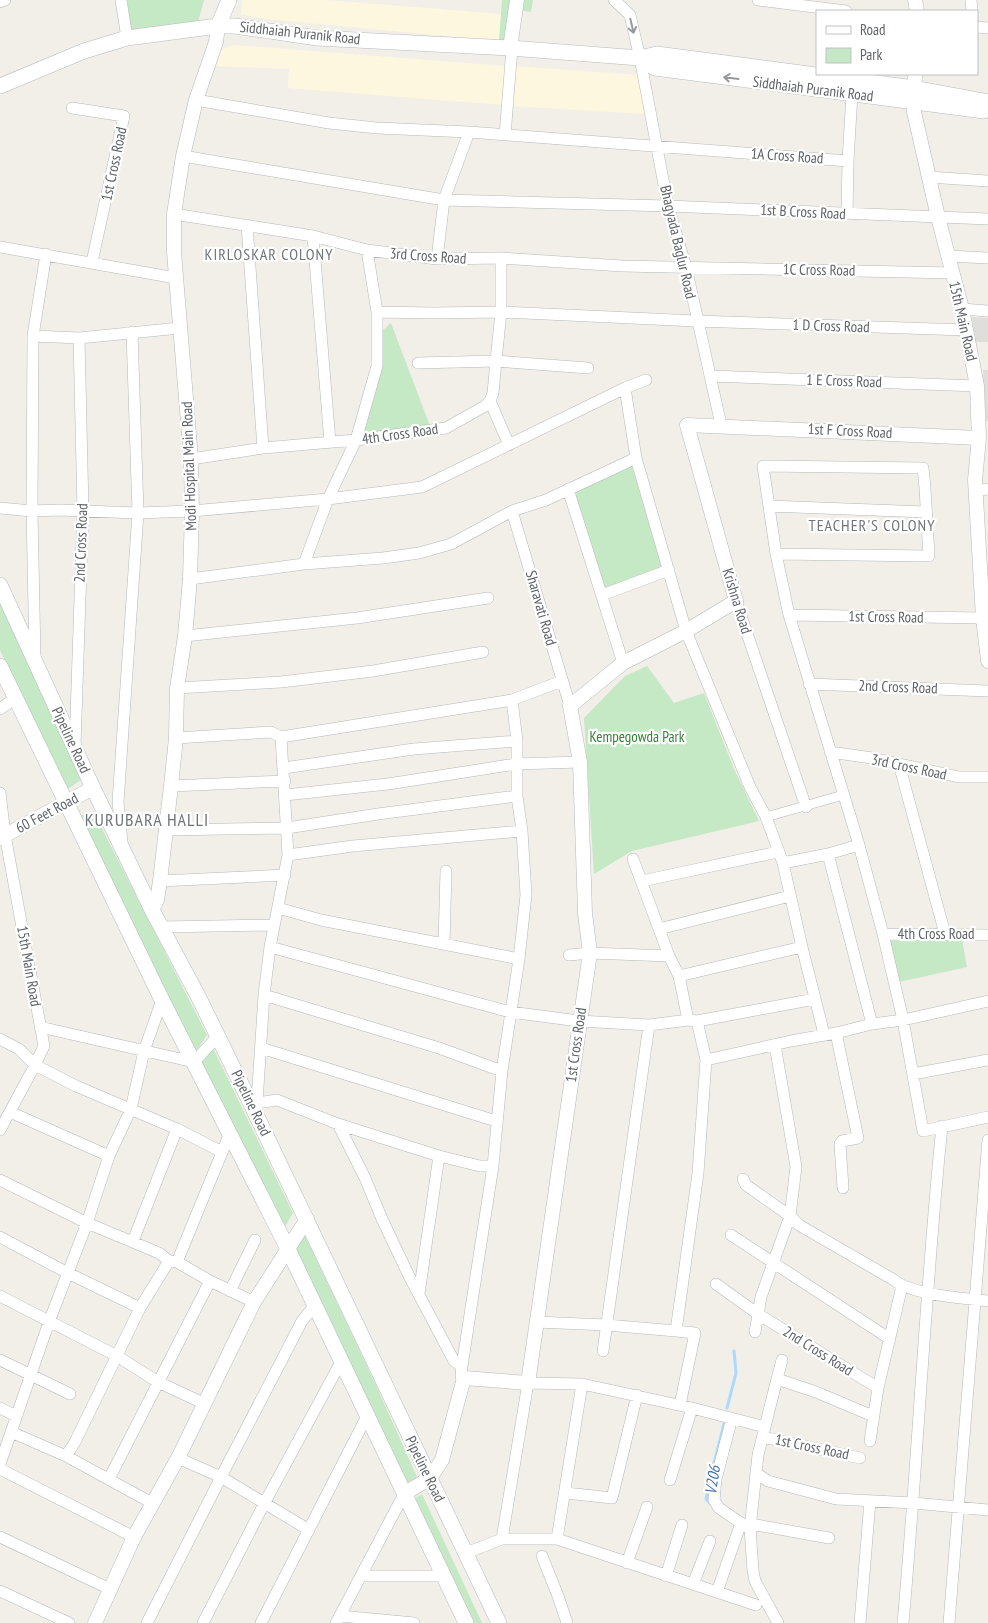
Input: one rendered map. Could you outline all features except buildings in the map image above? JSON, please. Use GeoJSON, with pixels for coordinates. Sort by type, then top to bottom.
{"type":"FeatureCollection","features":[{"type":"Feature","properties":{"kind":"main road","name":"Modi Hospital Main Road"},"geometry":{"type":"LineString","coordinates":[[218,0],[218,26]]}},
{"type":"Feature","properties":{"kind":"main road","name":"Modi Hospital Main Road"},"geometry":{"type":"LineString","coordinates":[[218,26],[229,0]]}},
{"type":"Feature","properties":{"kind":"main road","name":"Siddhaiah Puranik Road"},"geometry":{"type":"LineString","coordinates":[[0,86],[84,51],[126,38],[218,26],[235,26],[317,38],[511,48],[640,58],[656,54],[914,88],[988,102]]}},
{"type":"Feature","properties":{"kind":"main road","name":"Siddhaiah Puranik Road"},"geometry":{"type":"LineString","coordinates":[[640,58],[656,68],[852,94],[914,88],[988,112]]}},
{"type":"Feature","properties":{"kind":"main road","name":"Pipeline Road"},"geometry":{"type":"LineString","coordinates":[[0,585],[93,788],[152,910],[254,1103],[499,1623]]}},
{"type":"Feature","properties":{"kind":"main road","name":"Pipeline Road"},"geometry":{"type":"LineString","coordinates":[[0,666],[5,704],[66,802],[162,1000],[288,1249],[466,1623]]}},
{"type":"Feature","properties":{"kind":"street"},"geometry":{"type":"LineString","coordinates":[[0,2],[5,0]]}},
{"type":"Feature","properties":{"kind":"street"},"geometry":{"type":"LineString","coordinates":[[121,0],[126,38]]}},
{"type":"Feature","properties":{"kind":"street"},"geometry":{"type":"LineString","coordinates":[[505,135],[511,48],[517,0]]}},
{"type":"Feature","properties":{"kind":"street","name":"Bhagyada Baglur Road"},"geometry":{"type":"LineString","coordinates":[[614,0],[630,15],[658,146],[668,206],[686,267],[696,321],[711,376],[721,425]]}},
{"type":"Feature","properties":{"kind":"street"},"geometry":{"type":"LineString","coordinates":[[758,0],[838,10]]}},
{"type":"Feature","properties":{"kind":"street","name":"Modi Hospital Main Road"},"geometry":{"type":"LineString","coordinates":[[152,910],[157,900],[166,830],[176,738],[177,688],[185,636],[190,579],[191,460],[174,252],[174,214],[183,156],[196,100],[216,42],[218,26]]}},
{"type":"Feature","properties":{"kind":"street","name":"15th Main Road"},"geometry":{"type":"LineString","coordinates":[[914,88],[928,178],[962,309],[977,386],[984,438],[975,480],[982,490],[983,618],[988,661]]}},
{"type":"Feature","properties":{"kind":"street"},"geometry":{"type":"LineString","coordinates":[[847,214],[852,94]]}},
{"type":"Feature","properties":{"kind":"street","name":"1A Cross Road"},"geometry":{"type":"LineString","coordinates":[[196,100],[329,123],[377,128],[470,132],[848,161]]}},
{"type":"Feature","properties":{"kind":"street","name":"1st Cross Road"},"geometry":{"type":"LineString","coordinates":[[72,108],[124,116],[92,262]]}},
{"type":"Feature","properties":{"kind":"street"},"geometry":{"type":"LineString","coordinates":[[437,259],[444,200],[470,132]]}},
{"type":"Feature","properties":{"kind":"street","name":"1st B Cross Road"},"geometry":{"type":"LineString","coordinates":[[183,156],[444,200],[668,206],[988,220]]}},
{"type":"Feature","properties":{"kind":"street"},"geometry":{"type":"LineString","coordinates":[[928,178],[988,181]]}},
{"type":"Feature","properties":{"kind":"street","name":"3rd Cross Road"},"geometry":{"type":"LineString","coordinates":[[174,214],[313,236],[366,250],[437,259],[501,258],[622,266],[686,267]]}},
{"type":"Feature","properties":{"kind":"street"},"geometry":{"type":"LineString","coordinates":[[247,225],[263,448]]}},
{"type":"Feature","properties":{"kind":"street"},"geometry":{"type":"LineString","coordinates":[[313,236],[330,442]]}},
{"type":"Feature","properties":{"kind":"street"},"geometry":{"type":"LineString","coordinates":[[0,247],[176,278]]}},
{"type":"Feature","properties":{"kind":"street"},"geometry":{"type":"LineString","coordinates":[[304,564],[328,499],[356,440],[377,366],[377,312],[366,250]]}},
{"type":"Feature","properties":{"kind":"street"},"geometry":{"type":"LineString","coordinates":[[35,662],[32,511],[33,336],[46,254]]}},
{"type":"Feature","properties":{"kind":"street"},"geometry":{"type":"LineString","coordinates":[[948,256],[988,258]]}},
{"type":"Feature","properties":{"kind":"street"},"geometry":{"type":"LineString","coordinates":[[501,258],[501,312],[493,393],[490,401],[509,445]]}},
{"type":"Feature","properties":{"kind":"street","name":"1C Cross Road"},"geometry":{"type":"LineString","coordinates":[[686,267],[952,273]]}},
{"type":"Feature","properties":{"kind":"street"},"geometry":{"type":"LineString","coordinates":[[962,309],[988,311]]}},
{"type":"Feature","properties":{"kind":"street","name":"1 D Cross Road"},"geometry":{"type":"LineString","coordinates":[[377,312],[433,314],[501,312],[966,330]]}},
{"type":"Feature","properties":{"kind":"street"},"geometry":{"type":"LineString","coordinates":[[33,336],[78,338],[180,328]]}},
{"type":"Feature","properties":{"kind":"street"},"geometry":{"type":"LineString","coordinates":[[123,847],[118,802],[138,513],[132,332]]}},
{"type":"Feature","properties":{"kind":"street","name":"2nd Cross Road"},"geometry":{"type":"LineString","coordinates":[[75,748],[82,510],[78,338]]}},
{"type":"Feature","properties":{"kind":"street"},"geometry":{"type":"LineString","coordinates":[[418,363],[496,362],[588,368]]}},
{"type":"Feature","properties":{"kind":"street","name":"1 E Cross Road"},"geometry":{"type":"LineString","coordinates":[[711,376],[977,386]]}},
{"type":"Feature","properties":{"kind":"street"},"geometry":{"type":"LineString","coordinates":[[0,508],[32,511],[82,510],[138,513],[192,511],[328,499],[422,488],[624,388],[646,380]]}},
{"type":"Feature","properties":{"kind":"street"},"geometry":{"type":"LineString","coordinates":[[624,388],[636,458],[686,631],[750,786],[766,817],[781,858],[824,1034]]}},
{"type":"Feature","properties":{"kind":"street","name":"4th Cross Road"},"geometry":{"type":"LineString","coordinates":[[191,460],[263,448],[356,440],[446,428],[485,406],[490,401]]}},
{"type":"Feature","properties":{"kind":"street","name":"Krishna Road"},"geometry":{"type":"LineString","coordinates":[[721,425],[687,425],[736,601],[806,807]]}},
{"type":"Feature","properties":{"kind":"street","name":"1st F Cross Road"},"geometry":{"type":"LineString","coordinates":[[721,425],[984,438]]}},
{"type":"Feature","properties":{"kind":"street"},"geometry":{"type":"LineString","coordinates":[[190,579],[304,564],[384,558],[419,553],[452,544],[512,511],[546,500],[636,458]]}},
{"type":"Feature","properties":{"kind":"street"},"geometry":{"type":"LineString","coordinates":[[776,554],[928,556],[925,512],[926,488],[923,468],[763,466],[776,554],[789,615],[859,845],[883,934],[903,1020],[923,1131],[988,1117]]}},
{"type":"Feature","properties":{"kind":"street"},"geometry":{"type":"LineString","coordinates":[[568,489],[623,663]]}},
{"type":"Feature","properties":{"kind":"street"},"geometry":{"type":"LineString","coordinates":[[769,506],[925,512]]}},
{"type":"Feature","properties":{"kind":"street","name":"Sharavati Road"},"geometry":{"type":"LineString","coordinates":[[512,511],[570,706]]}},
{"type":"Feature","properties":{"kind":"street"},"geometry":{"type":"LineString","coordinates":[[602,595],[669,570]]}},
{"type":"Feature","properties":{"kind":"street"},"geometry":{"type":"LineString","coordinates":[[185,636],[357,618],[488,598]]}},
{"type":"Feature","properties":{"kind":"street"},"geometry":{"type":"LineString","coordinates":[[570,706],[623,663],[686,631],[736,601]]}},
{"type":"Feature","properties":{"kind":"street","name":"1st Cross Road"},"geometry":{"type":"LineString","coordinates":[[789,615],[983,618]]}},
{"type":"Feature","properties":{"kind":"street"},"geometry":{"type":"LineString","coordinates":[[177,688],[281,682],[373,670],[483,652]]}},
{"type":"Feature","properties":{"kind":"street"},"geometry":{"type":"LineString","coordinates":[[176,738],[271,732],[281,736],[512,700],[562,681]]}},
{"type":"Feature","properties":{"kind":"street","name":"2nd Cross Road"},"geometry":{"type":"LineString","coordinates":[[809,684],[988,691]]}},
{"type":"Feature","properties":{"kind":"street"},"geometry":{"type":"LineString","coordinates":[[414,1623],[338,1620],[404,1494],[430,1478],[442,1460],[463,1372],[493,1166],[502,1071],[519,959],[526,895],[522,832],[517,796],[517,741],[512,700]]}},
{"type":"Feature","properties":{"kind":"street","name":"1st Cross Road"},"geometry":{"type":"LineString","coordinates":[[528,1383],[590,953],[586,913],[580,762],[570,706]]}},
{"type":"Feature","properties":{"kind":"street"},"geometry":{"type":"LineString","coordinates":[[281,736],[288,855],[273,925],[264,995],[261,1048],[254,1103],[277,1100],[338,1124],[439,1156],[480,1166],[493,1166]]}},
{"type":"Feature","properties":{"kind":"street"},"geometry":{"type":"LineString","coordinates":[[284,768],[414,750],[517,741]]}},
{"type":"Feature","properties":{"kind":"street","name":"3rd Cross Road"},"geometry":{"type":"LineString","coordinates":[[830,752],[959,777],[988,777]]}},
{"type":"Feature","properties":{"kind":"street"},"geometry":{"type":"LineString","coordinates":[[284,795],[388,784],[516,764],[580,762]]}},
{"type":"Feature","properties":{"kind":"street"},"geometry":{"type":"LineString","coordinates":[[899,764],[945,934]]}},
{"type":"Feature","properties":{"kind":"street"},"geometry":{"type":"LineString","coordinates":[[171,786],[285,781]]}},
{"type":"Feature","properties":{"kind":"street","name":"60 Feet Road"},"geometry":{"type":"LineString","coordinates":[[2,836],[93,788]]}},
{"type":"Feature","properties":{"kind":"street","name":"15th Main Road"},"geometry":{"type":"LineString","coordinates":[[0,793],[2,836],[44,1046],[36,1065],[0,1130]]}},
{"type":"Feature","properties":{"kind":"street"},"geometry":{"type":"LineString","coordinates":[[766,817],[843,795]]}},
{"type":"Feature","properties":{"kind":"street"},"geometry":{"type":"LineString","coordinates":[[166,830],[287,828],[517,796]]}},
{"type":"Feature","properties":{"kind":"street"},"geometry":{"type":"LineString","coordinates":[[288,855],[353,846],[522,832]]}},
{"type":"Feature","properties":{"kind":"street"},"geometry":{"type":"LineString","coordinates":[[642,881],[781,858],[828,854],[859,845]]}},
{"type":"Feature","properties":{"kind":"street"},"geometry":{"type":"LineString","coordinates":[[828,854],[872,1024]]}},
{"type":"Feature","properties":{"kind":"street"},"geometry":{"type":"LineString","coordinates":[[633,859],[669,956],[679,976],[706,1060],[698,1173],[676,1331]]}},
{"type":"Feature","properties":{"kind":"street"},"geometry":{"type":"LineString","coordinates":[[444,944],[446,870]]}},
{"type":"Feature","properties":{"kind":"street"},"geometry":{"type":"LineString","coordinates":[[160,881],[285,874]]}},
{"type":"Feature","properties":{"kind":"street"},"geometry":{"type":"LineString","coordinates":[[659,929],[790,896]]}},
{"type":"Feature","properties":{"kind":"street"},"geometry":{"type":"LineString","coordinates":[[278,908],[322,920],[519,959]]}},
{"type":"Feature","properties":{"kind":"street"},"geometry":{"type":"LineString","coordinates":[[161,927],[273,925]]}},
{"type":"Feature","properties":{"kind":"street","name":"4th Cross Road"},"geometry":{"type":"LineString","coordinates":[[883,934],[988,935]]}},
{"type":"Feature","properties":{"kind":"street"},"geometry":{"type":"LineString","coordinates":[[270,947],[510,1012],[579,1021],[649,1025],[692,1021],[815,999]]}},
{"type":"Feature","properties":{"kind":"street"},"geometry":{"type":"LineString","coordinates":[[679,976],[802,947]]}},
{"type":"Feature","properties":{"kind":"street"},"geometry":{"type":"LineString","coordinates":[[569,955],[590,953],[669,956]]}},
{"type":"Feature","properties":{"kind":"street"},"geometry":{"type":"LineString","coordinates":[[264,995],[439,1048],[502,1071]]}},
{"type":"Feature","properties":{"kind":"street"},"geometry":{"type":"LineString","coordinates":[[0,1464],[49,1322],[87,1223],[109,1156],[131,1109],[144,1052],[162,1000]]}},
{"type":"Feature","properties":{"kind":"street"},"geometry":{"type":"LineString","coordinates":[[706,1060],[988,1001]]}},
{"type":"Feature","properties":{"kind":"street"},"geometry":{"type":"LineString","coordinates":[[603,1351],[649,1025]]}},
{"type":"Feature","properties":{"kind":"street"},"geometry":{"type":"LineString","coordinates":[[40,1027],[194,1062],[218,1036]]}},
{"type":"Feature","properties":{"kind":"street"},"geometry":{"type":"LineString","coordinates":[[836,1034],[858,1138],[842,1141],[840,1144],[844,1188]]}},
{"type":"Feature","properties":{"kind":"street"},"geometry":{"type":"LineString","coordinates":[[0,1039],[19,1049],[36,1065],[76,1086],[177,1129],[222,1152]]}},
{"type":"Feature","properties":{"kind":"street"},"geometry":{"type":"LineString","coordinates":[[755,1332],[761,1297],[790,1216],[796,1167],[775,1045]]}},
{"type":"Feature","properties":{"kind":"street"},"geometry":{"type":"LineString","coordinates":[[261,1048],[496,1121]]}},
{"type":"Feature","properties":{"kind":"street"},"geometry":{"type":"LineString","coordinates":[[913,1074],[988,1060]]}},
{"type":"Feature","properties":{"kind":"street"},"geometry":{"type":"LineString","coordinates":[[10,1112],[109,1156]]}},
{"type":"Feature","properties":{"kind":"street"},"geometry":{"type":"LineString","coordinates":[[338,1124],[419,1294],[454,1361],[463,1372]]}},
{"type":"Feature","properties":{"kind":"street"},"geometry":{"type":"LineString","coordinates":[[903,1623],[914,1503],[928,1292],[942,1126]]}},
{"type":"Feature","properties":{"kind":"street"},"geometry":{"type":"LineString","coordinates":[[133,1241],[177,1129]]}},
{"type":"Feature","properties":{"kind":"street"},"geometry":{"type":"LineString","coordinates":[[66,1456],[140,1308],[173,1262],[230,1133]]}},
{"type":"Feature","properties":{"kind":"street"},"geometry":{"type":"LineString","coordinates":[[949,1623],[988,1140]]}},
{"type":"Feature","properties":{"kind":"street"},"geometry":{"type":"LineString","coordinates":[[419,1294],[439,1156]]}},
{"type":"Feature","properties":{"kind":"street"},"geometry":{"type":"LineString","coordinates":[[743,1179],[746,1185],[790,1216],[799,1225],[902,1286],[988,1301]]}},
{"type":"Feature","properties":{"kind":"street"},"geometry":{"type":"LineString","coordinates":[[0,1180],[87,1223],[159,1253],[173,1262],[254,1302]]}},
{"type":"Feature","properties":{"kind":"street"},"geometry":{"type":"LineString","coordinates":[[95,1623],[134,1537],[178,1458],[203,1403],[254,1302],[307,1219]]}},
{"type":"Feature","properties":{"kind":"street"},"geometry":{"type":"LineString","coordinates":[[731,1235],[890,1339]]}},
{"type":"Feature","properties":{"kind":"street"},"geometry":{"type":"LineString","coordinates":[[0,1237],[140,1308]]}},
{"type":"Feature","properties":{"kind":"street"},"geometry":{"type":"LineString","coordinates":[[230,1291],[255,1240]]}},
{"type":"Feature","properties":{"kind":"street"},"geometry":{"type":"LineString","coordinates":[[109,1479],[210,1281]]}},
{"type":"Feature","properties":{"kind":"street","name":"2nd Cross Road"},"geometry":{"type":"LineString","coordinates":[[716,1284],[758,1314],[878,1388]]}},
{"type":"Feature","properties":{"kind":"street"},"geometry":{"type":"LineString","coordinates":[[870,1441],[878,1388],[902,1286]]}},
{"type":"Feature","properties":{"kind":"street"},"geometry":{"type":"LineString","coordinates":[[0,1296],[117,1356],[158,1382],[203,1403]]}},
{"type":"Feature","properties":{"kind":"street"},"geometry":{"type":"LineString","coordinates":[[147,1623],[302,1322],[315,1305]]}},
{"type":"Feature","properties":{"kind":"street"},"geometry":{"type":"LineString","coordinates":[[536,1322],[607,1324],[695,1333],[680,1405]]}},
{"type":"Feature","properties":{"kind":"street"},"geometry":{"type":"LineString","coordinates":[[0,1360],[70,1394]]}},
{"type":"Feature","properties":{"kind":"street"},"geometry":{"type":"LineString","coordinates":[[203,1623],[265,1502],[342,1360]]}},
{"type":"Feature","properties":{"kind":"street"},"geometry":{"type":"LineString","coordinates":[[717,1592],[747,1526],[758,1455],[782,1360]]}},
{"type":"Feature","properties":{"kind":"street","name":"1st Cross Road"},"geometry":{"type":"LineString","coordinates":[[463,1372],[528,1383],[582,1384],[637,1395],[732,1418],[764,1432],[860,1458]]}},
{"type":"Feature","properties":{"kind":"street"},"geometry":{"type":"LineString","coordinates":[[777,1379],[816,1392],[873,1416]]}},
{"type":"Feature","properties":{"kind":"street"},"geometry":{"type":"LineString","coordinates":[[502,1539],[528,1383]]}},
{"type":"Feature","properties":{"kind":"street"},"geometry":{"type":"LineString","coordinates":[[557,1539],[566,1493],[582,1384]]}},
{"type":"Feature","properties":{"kind":"street"},"geometry":{"type":"LineString","coordinates":[[566,1493],[612,1498],[637,1395]]}},
{"type":"Feature","properties":{"kind":"street"},"geometry":{"type":"LineString","coordinates":[[0,1408],[16,1416]]}},
{"type":"Feature","properties":{"kind":"street"},"geometry":{"type":"LineString","coordinates":[[670,1480],[692,1408]]}},
{"type":"Feature","properties":{"kind":"street"},"geometry":{"type":"LineString","coordinates":[[261,1623],[368,1414]]}},
{"type":"Feature","properties":{"kind":"street"},"geometry":{"type":"LineString","coordinates":[[732,1418],[716,1479],[714,1500],[720,1508],[747,1526],[829,1538]]}},
{"type":"Feature","properties":{"kind":"street"},"geometry":{"type":"LineString","coordinates":[[11,1432],[66,1456],[152,1503]]}},
{"type":"Feature","properties":{"kind":"street"},"geometry":{"type":"LineString","coordinates":[[178,1458],[221,1477],[309,1530]]}},
{"type":"Feature","properties":{"kind":"street"},"geometry":{"type":"LineString","coordinates":[[0,1469],[134,1537]]}},
{"type":"Feature","properties":{"kind":"street"},"geometry":{"type":"LineString","coordinates":[[756,1473],[768,1481],[836,1499],[914,1503],[988,1510]]}},
{"type":"Feature","properties":{"kind":"street"},"geometry":{"type":"LineString","coordinates":[[860,1623],[870,1501]]}},
{"type":"Feature","properties":{"kind":"street"},"geometry":{"type":"LineString","coordinates":[[627,1563],[647,1507]]}},
{"type":"Feature","properties":{"kind":"street"},"geometry":{"type":"LineString","coordinates":[[666,1576],[682,1525]]}},
{"type":"Feature","properties":{"kind":"street"},"geometry":{"type":"LineString","coordinates":[[747,1526],[755,1581],[778,1623]]}},
{"type":"Feature","properties":{"kind":"street"},"geometry":{"type":"LineString","coordinates":[[0,1537],[110,1589]]}},
{"type":"Feature","properties":{"kind":"street"},"geometry":{"type":"LineString","coordinates":[[466,1553],[502,1539],[557,1539],[756,1605]]}},
{"type":"Feature","properties":{"kind":"street"},"geometry":{"type":"LineString","coordinates":[[693,1584],[710,1541]]}},
{"type":"Feature","properties":{"kind":"street"},"geometry":{"type":"LineString","coordinates":[[542,1556],[567,1623]]}},
{"type":"Feature","properties":{"kind":"street"},"geometry":{"type":"LineString","coordinates":[[361,1576],[445,1576]]}},
{"type":"Feature","properties":{"kind":"street"},"geometry":{"type":"LineString","coordinates":[[0,1591],[69,1623]]}},
{"type":"Feature","properties":{"kind":"shaded area"},"geometry":{"type":"Polygon","coordinates":[[[242,0],[326,0],[501,14],[499,41],[266,19],[241,14],[242,0]]]}},
{"type":"Feature","properties":{"kind":"shaded area"},"geometry":{"type":"Polygon","coordinates":[[[233,45],[505,66],[503,105],[288,88],[289,69],[214,66],[221,50],[233,45]]]}},
{"type":"Feature","properties":{"kind":"shaded area"},"geometry":{"type":"Polygon","coordinates":[[[513,66],[640,75],[647,114],[511,106],[513,66]]]}},
{"type":"Feature","properties":{"kind":"shaded area"},"geometry":{"type":"Polygon","coordinates":[[[972,317],[988,318],[988,342],[975,342],[972,317]]]}},
{"type":"Feature","properties":{"kind":"shaded area"},"geometry":{"type":"Polygon","coordinates":[[[983,370],[988,370],[988,421],[986,421],[983,370]]]}},
{"type":"Feature","properties":{"kind":"green space"},"geometry":{"type":"Polygon","coordinates":[[[127,0],[204,0],[198,22],[131,31],[127,0]]]}},
{"type":"Feature","properties":{"kind":"green space"},"geometry":{"type":"Polygon","coordinates":[[[502,0],[514,0],[507,41],[499,41],[502,0]]]}},
{"type":"Feature","properties":{"kind":"green space"},"geometry":{"type":"Polygon","coordinates":[[[520,0],[533,0],[531,12],[518,10],[520,0]]]}},
{"type":"Feature","properties":{"kind":"green space"},"geometry":{"type":"Polygon","coordinates":[[[391,323],[430,426],[361,434],[382,331],[391,323]]]}},
{"type":"Feature","properties":{"kind":"green space"},"geometry":{"type":"Polygon","coordinates":[[[631,463],[663,571],[605,593],[572,490],[631,463]]]}},
{"type":"Feature","properties":{"kind":"green space"},"geometry":{"type":"Polygon","coordinates":[[[0,600],[84,778],[66,790],[0,650],[0,600]]]}},
{"type":"Feature","properties":{"kind":"green space","name":"Kempegowda Park"},"geometry":{"type":"Polygon","coordinates":[[[647,666],[674,703],[704,693],[734,769],[759,821],[632,851],[594,874],[584,718],[625,676],[647,666]]]}},
{"type":"Feature","properties":{"kind":"green space"},"geometry":{"type":"Polygon","coordinates":[[[93,811],[207,1035],[194,1055],[80,816],[93,811]]]}},
{"type":"Feature","properties":{"kind":"green space"},"geometry":{"type":"Polygon","coordinates":[[[962,940],[967,967],[899,982],[890,941],[962,940]]]}},
{"type":"Feature","properties":{"kind":"green space"},"geometry":{"type":"Polygon","coordinates":[[[212,1046],[293,1213],[283,1230],[198,1063],[212,1046]]]}},
{"type":"Feature","properties":{"kind":"green space"},"geometry":{"type":"Polygon","coordinates":[[[302,1229],[417,1477],[405,1484],[293,1247],[302,1229]]]}},
{"type":"Feature","properties":{"kind":"green space"},"geometry":{"type":"Polygon","coordinates":[[[422,1494],[482,1623],[472,1623],[414,1499],[422,1494]]]}},
{"type":"Feature","properties":{"kind":"waterway","name":"V206"},"geometry":{"type":"LineString","coordinates":[[727,1408],[736,1373],[734,1351]]}},
{"type":"Feature","properties":{"kind":"waterway","name":"V206"},"geometry":{"type":"LineString","coordinates":[[713,1467],[724,1424]]}},
{"type":"Feature","properties":{"kind":"waterway","name":"V206"},"geometry":{"type":"LineString","coordinates":[[711,1478],[706,1499],[711,1504]]}},
{"type":"Feature","properties":{"kind":"district","name":"KIRLOSKAR COLONY"},"geometry":{"type":"Point","coordinates":[269,254]}},
{"type":"Feature","properties":{"kind":"district","name":"TEACHER'S COLONY"},"geometry":{"type":"Point","coordinates":[872,525]}},
{"type":"Feature","properties":{"kind":"district","name":"KURUBARA HALLI"},"geometry":{"type":"Point","coordinates":[147,820]}}]}
